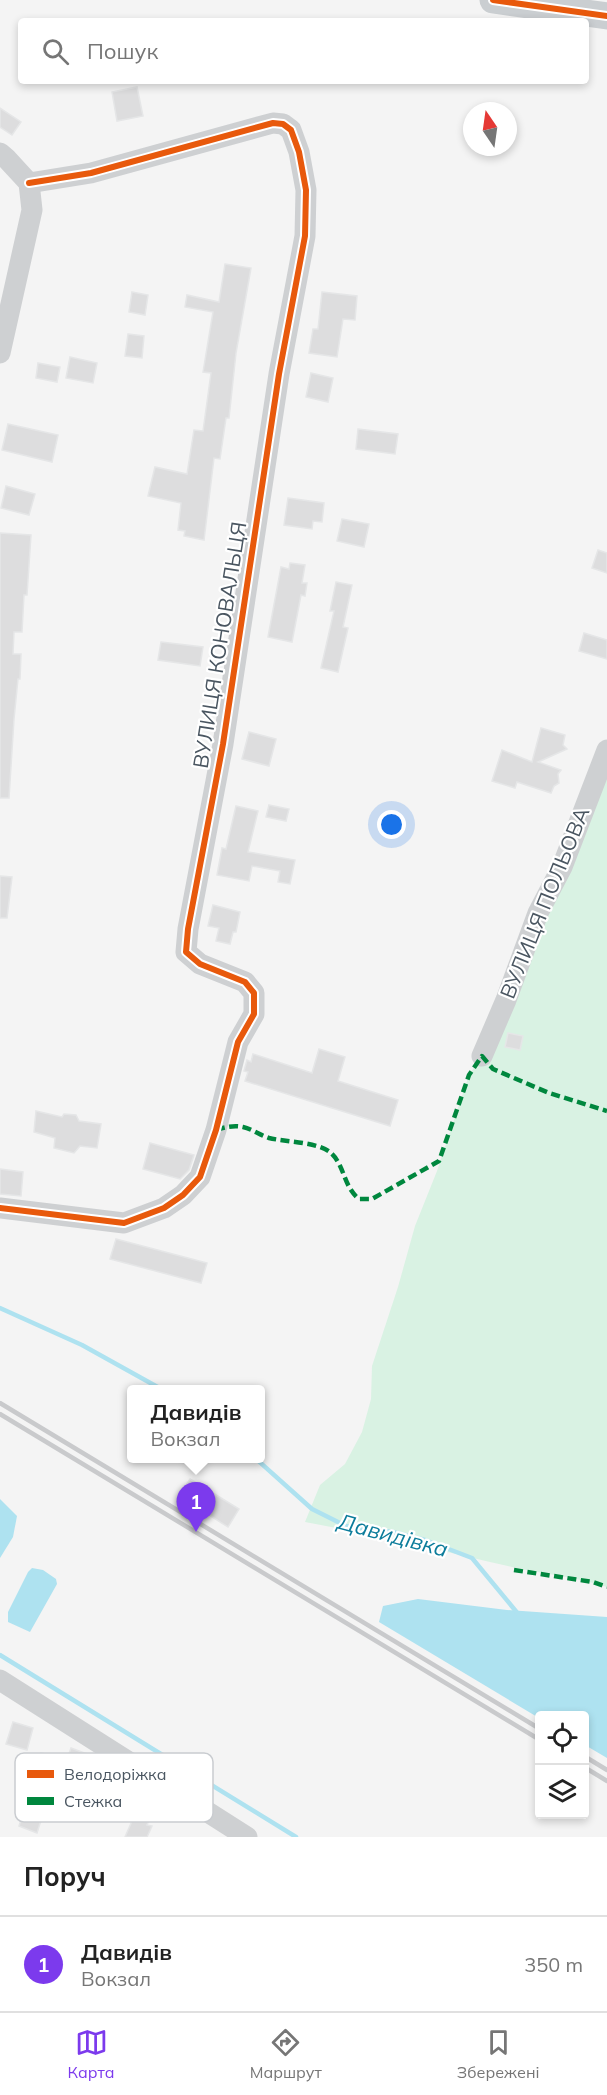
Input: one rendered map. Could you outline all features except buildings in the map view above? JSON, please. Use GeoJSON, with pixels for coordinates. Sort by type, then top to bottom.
{"type":"FeatureCollection","features":[{"type":"Feature","properties":{"kind":"main road"},"geometry":{"type":"LineString","coordinates":[[493,0],[607,16]]}},
{"type":"Feature","properties":{"kind":"street","name":"ВУЛИЦЯ КОНОВАЛЬЦЯ"},"geometry":{"type":"LineString","coordinates":[[0,1208],[124,1223],[164,1208],[183,1195],[200,1177],[216,1130],[238,1042],[254,1014],[254,993],[245,982],[200,964],[186,952],[188,929],[223,744],[279,374],[305,236],[306,190],[291,130],[283,123],[273,123],[91,172],[28,183]]}},
{"type":"Feature","properties":{"kind":"street"},"geometry":{"type":"LineString","coordinates":[[0,153],[28,183],[32,210],[0,353]]}},
{"type":"Feature","properties":{"kind":"street","name":"ВУЛИЦЯ ПОЛЬОВА"},"geometry":{"type":"LineString","coordinates":[[482,1056],[506,1000],[538,913],[562,867],[607,750]]}},
{"type":"Feature","properties":{"kind":"street"},"geometry":{"type":"LineString","coordinates":[[0,1680],[115,1753]]}},
{"type":"Feature","properties":{"kind":"street"},"geometry":{"type":"LineString","coordinates":[[213,1815],[247,1837]]}},
{"type":"Feature","properties":{"kind":"green space"},"geometry":{"type":"Polygon","coordinates":[[[607,750],[607,1587],[305,1522],[320,1485],[345,1464],[362,1432],[371,1399],[372,1366],[415,1226],[437,1171],[469,1075],[482,1056],[607,750]]]}},
{"type":"Feature","properties":{"kind":"water"},"geometry":{"type":"Polygon","coordinates":[[[0,1499],[17,1516],[13,1537],[0,1558],[0,1499]]]}},
{"type":"Feature","properties":{"kind":"water"},"geometry":{"type":"Polygon","coordinates":[[[32,1568],[43,1570],[56,1579],[57,1584],[30,1632],[8,1622],[8,1612],[32,1568]]]}},
{"type":"Feature","properties":{"kind":"water"},"geometry":{"type":"Polygon","coordinates":[[[418,1599],[507,1610],[607,1617],[607,1758],[589,1747],[589,1711],[535,1711],[535,1716],[379,1622],[383,1606],[418,1599]]]}},
{"type":"Feature","properties":{"kind":"waterway","name":"Давидівка"},"geometry":{"type":"LineString","coordinates":[[0,1308],[82,1345],[154,1385]]}},
{"type":"Feature","properties":{"kind":"waterway","name":"Давидівка"},"geometry":{"type":"LineString","coordinates":[[261,1463],[312,1509],[346,1526],[393,1532],[425,1540],[472,1558],[519,1615]]}},
{"type":"Feature","properties":{"kind":"waterway"},"geometry":{"type":"LineString","coordinates":[[0,1655],[159,1753]]}},
{"type":"Feature","properties":{"kind":"waterway"},"geometry":{"type":"LineString","coordinates":[[213,1786],[296,1837]]}},
{"type":"Feature","properties":{"kind":"railway"},"geometry":{"type":"LineString","coordinates":[[0,1403],[535,1726]]}},
{"type":"Feature","properties":{"kind":"railway"},"geometry":{"type":"LineString","coordinates":[[0,1414],[535,1737]]}},
{"type":"Feature","properties":{"kind":"railway"},"geometry":{"type":"LineString","coordinates":[[589,1759],[607,1770]]}},
{"type":"Feature","properties":{"kind":"railway"},"geometry":{"type":"LineString","coordinates":[[589,1770],[607,1781]]}},
{"type":"Feature","properties":{"kind":"marked path"},"geometry":{"type":"LineString","coordinates":[[216,1130],[243,1127],[269,1138],[311,1144],[326,1149],[336,1158],[354,1194],[359,1199],[372,1199],[439,1161],[469,1075],[482,1056],[493,1069],[549,1093],[607,1111]]}},
{"type":"Feature","properties":{"kind":"marked path"},"geometry":{"type":"LineString","coordinates":[[514,1570],[593,1582],[607,1587]]}},
{"type":"Feature","properties":{"kind":"cycle path"},"geometry":{"type":"LineString","coordinates":[[493,0],[607,16]]}},
{"type":"Feature","properties":{"kind":"cycle path"},"geometry":{"type":"LineString","coordinates":[[0,1208],[124,1223],[164,1208],[183,1195],[200,1177],[216,1130],[238,1042],[254,1014],[254,993],[245,982],[200,964],[186,952],[188,929],[223,744],[279,374],[305,236],[306,190],[299,152],[291,130],[283,124],[273,123],[91,173],[29,183]]}},
{"type":"Feature","properties":{"kind":"place","name":"Давидів"},"geometry":{"type":"Point","coordinates":[196,1532]}}]}
